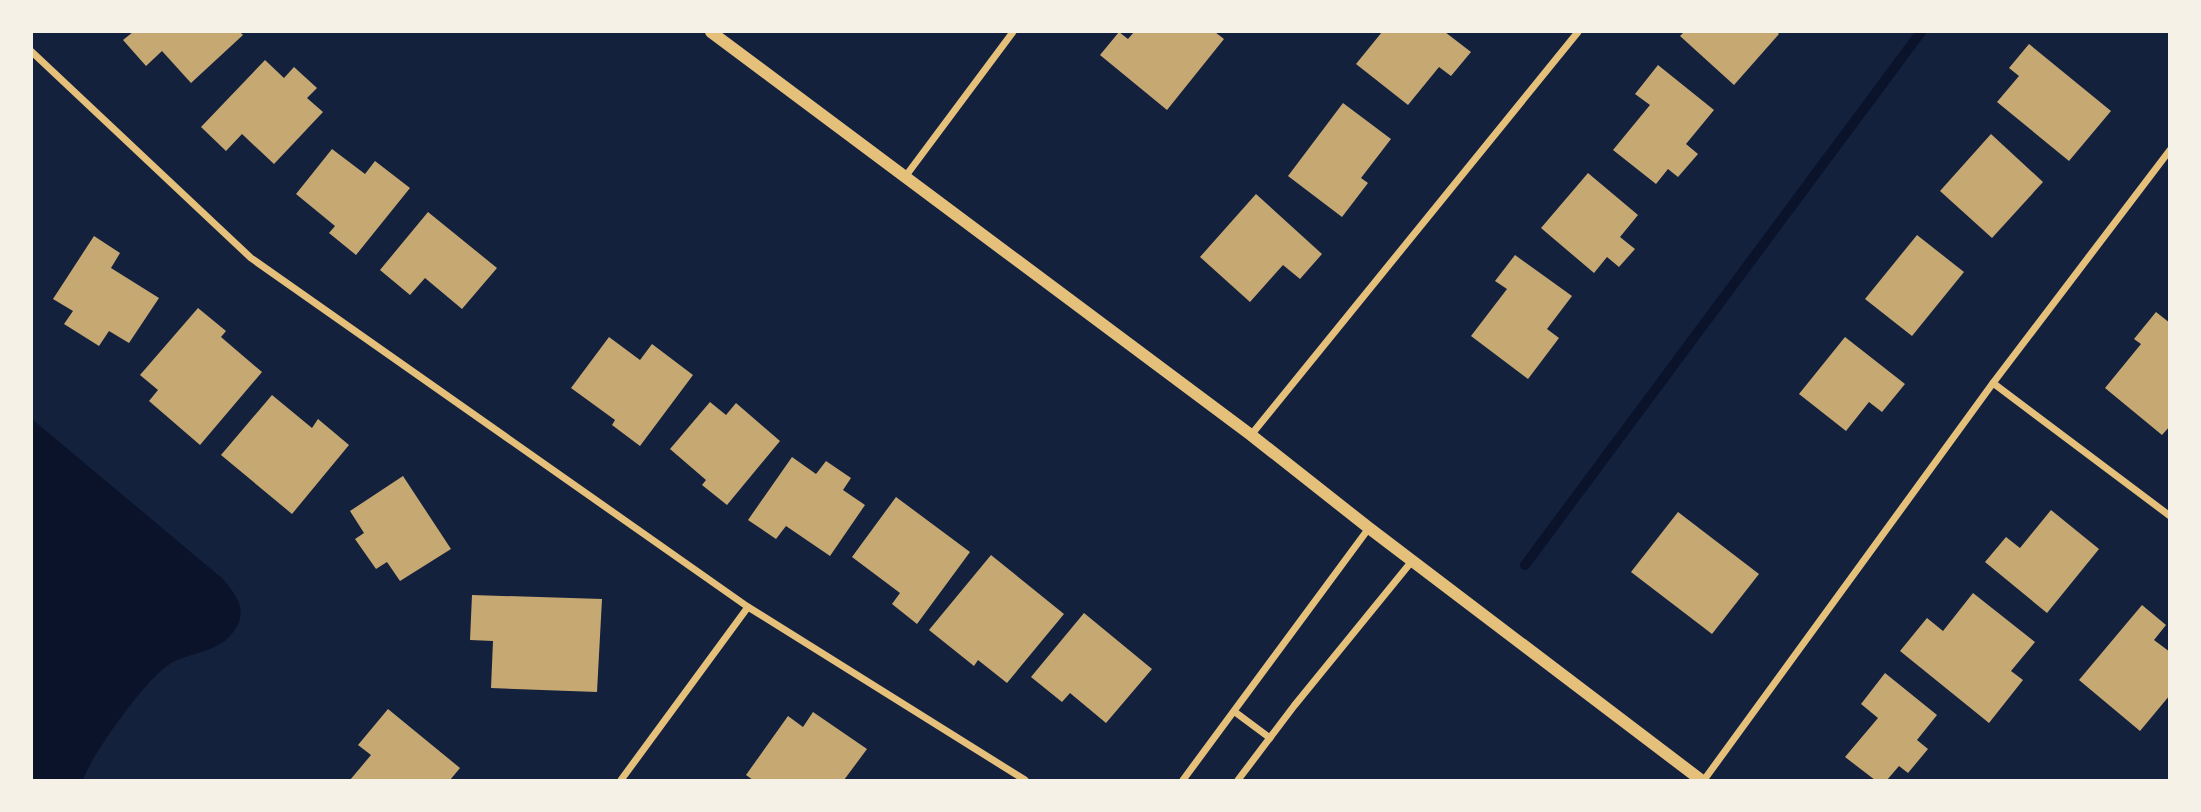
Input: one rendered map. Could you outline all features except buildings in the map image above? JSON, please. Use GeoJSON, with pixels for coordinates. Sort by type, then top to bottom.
{"type":"FeatureCollection","features":[{"type":"Feature","properties":{"kind":"street"},"geometry":{"type":"LineString","coordinates":[[711,32],[1251,435],[1412,561],[1702,780],[1993,383],[2169,150]]}},
{"type":"Feature","properties":{"kind":"street"},"geometry":{"type":"LineString","coordinates":[[905,177],[1013,32]]}},
{"type":"Feature","properties":{"kind":"street"},"geometry":{"type":"LineString","coordinates":[[1251,435],[1578,32]]}},
{"type":"Feature","properties":{"kind":"street"},"geometry":{"type":"LineString","coordinates":[[32,52],[251,258],[748,607],[1026,780]]}},
{"type":"Feature","properties":{"kind":"street"},"geometry":{"type":"LineString","coordinates":[[1993,383],[2169,516]]}},
{"type":"Feature","properties":{"kind":"street"},"geometry":{"type":"LineString","coordinates":[[1182,780],[1369,528]]}},
{"type":"Feature","properties":{"kind":"street"},"geometry":{"type":"LineString","coordinates":[[1238,780],[1412,561]]}},
{"type":"Feature","properties":{"kind":"street"},"geometry":{"type":"LineString","coordinates":[[621,780],[748,607]]}},
{"type":"Feature","properties":{"kind":"street"},"geometry":{"type":"LineString","coordinates":[[1235,712],[1270,738]]}},
{"type":"Feature","properties":{"kind":"water"},"geometry":{"type":"Polygon","coordinates":[[[32,419],[223,579],[237,599],[241,612],[237,627],[226,640],[173,662],[150,682],[109,734],[83,780],[32,780],[32,419]]]}},
{"type":"Feature","properties":{"kind":"waterway"},"geometry":{"type":"LineString","coordinates":[[1525,565],[1921,32]]}}]}
